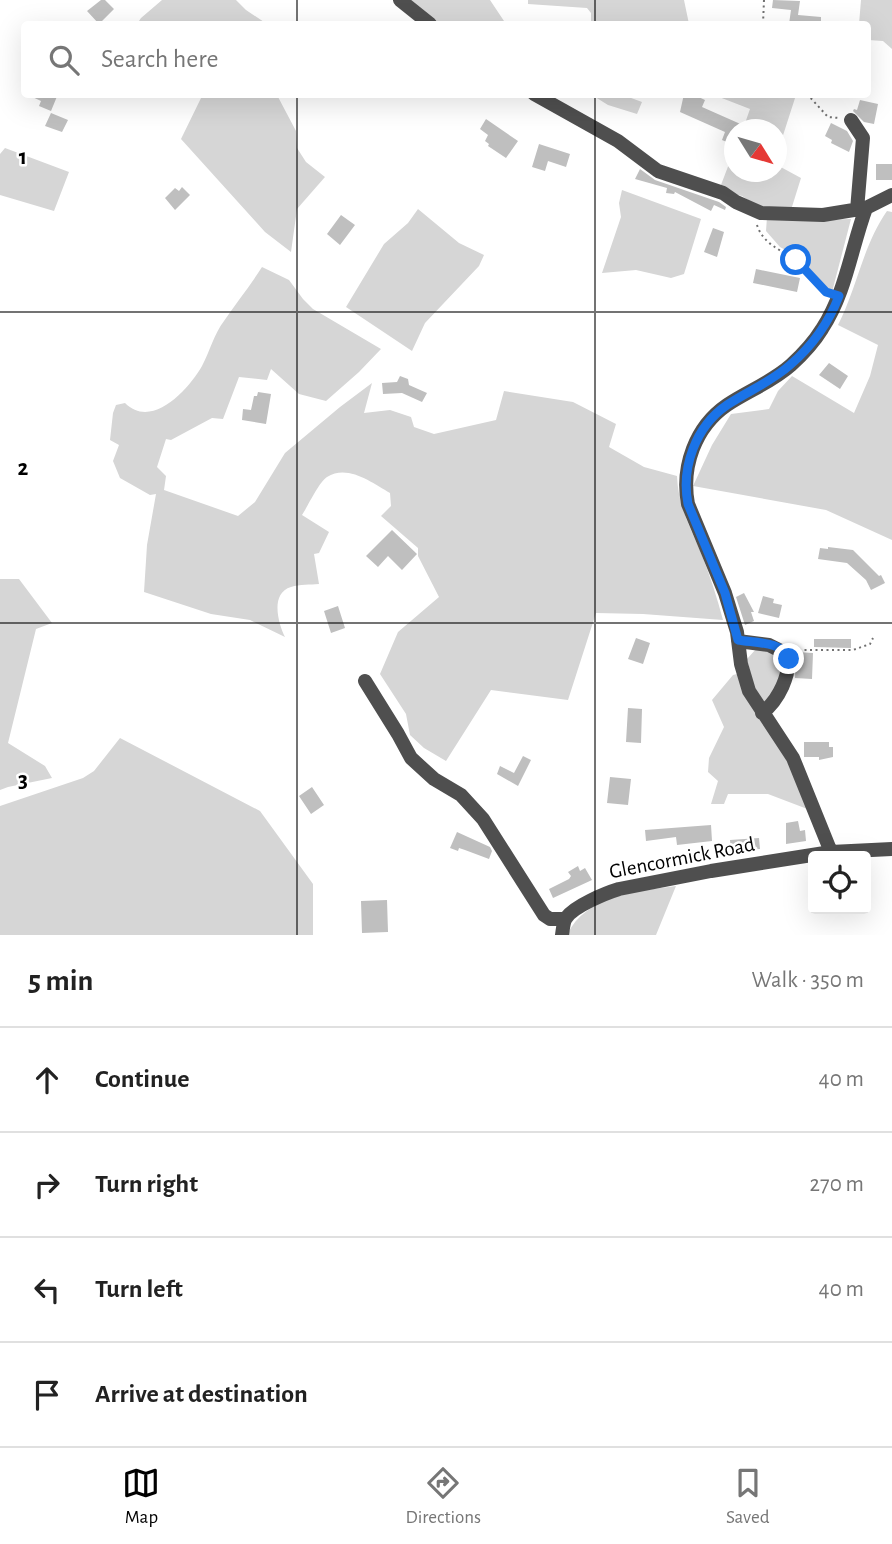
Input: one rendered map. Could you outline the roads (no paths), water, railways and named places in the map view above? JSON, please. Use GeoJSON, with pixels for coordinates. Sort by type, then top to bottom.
{"type":"FeatureCollection","features":[{"type":"Feature","properties":{"kind":"street"},"geometry":{"type":"LineString","coordinates":[[400,0],[426,21]]}},
{"type":"Feature","properties":{"kind":"street"},"geometry":{"type":"LineString","coordinates":[[541,98],[609,135],[658,171],[723,193],[761,213],[822,215],[861,209],[892,195]]}},
{"type":"Feature","properties":{"kind":"street"},"geometry":{"type":"LineString","coordinates":[[836,851],[793,758],[750,691],[721,582],[688,504],[685,490],[691,454],[699,435],[711,418],[790,366],[822,330],[839,296],[861,209],[863,138],[851,120]]}},
{"type":"Feature","properties":{"kind":"street"},"geometry":{"type":"LineString","coordinates":[[738,640],[769,645],[788,654],[788,672],[784,684],[762,713]]}},
{"type":"Feature","properties":{"kind":"street"},"geometry":{"type":"LineString","coordinates":[[365,681],[411,758],[422,770],[461,795],[477,811],[544,915],[550,919],[565,919],[562,935]]}},
{"type":"Feature","properties":{"kind":"street","name":"Glencormick Road"},"geometry":{"type":"LineString","coordinates":[[855,851],[892,849]]}},
{"type":"Feature","properties":{"kind":"street","name":"Glencormick Road"},"geometry":{"type":"LineString","coordinates":[[565,919],[586,904],[619,889],[808,856]]}}]}
